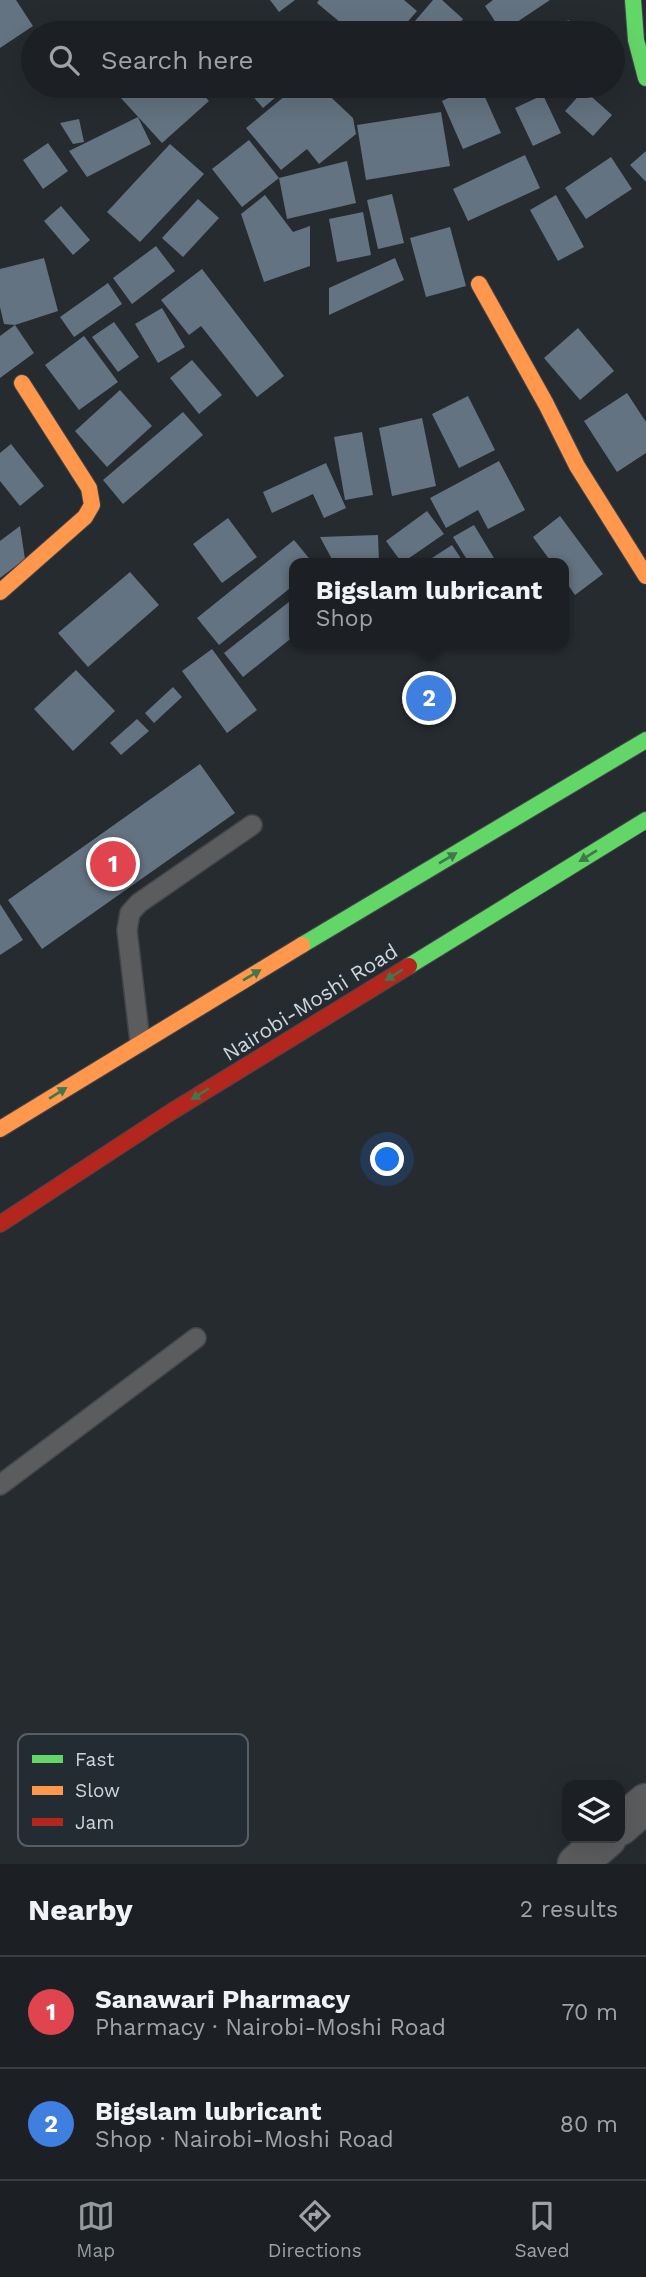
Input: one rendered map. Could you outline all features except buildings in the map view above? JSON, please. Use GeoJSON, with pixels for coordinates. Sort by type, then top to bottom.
{"type":"FeatureCollection","features":[{"type":"Feature","properties":{"kind":"main road"},"geometry":{"type":"LineString","coordinates":[[633,0],[634,37],[646,78]]}},
{"type":"Feature","properties":{"kind":"main road"},"geometry":{"type":"LineString","coordinates":[[479,284],[578,466],[646,576]]}},
{"type":"Feature","properties":{"kind":"main road"},"geometry":{"type":"LineString","coordinates":[[0,592],[78,524],[92,505],[89,488],[22,383]]}},
{"type":"Feature","properties":{"kind":"main road"},"geometry":{"type":"LineString","coordinates":[[0,1129],[140,1042],[646,740]]}},
{"type":"Feature","properties":{"kind":"main road","name":"Nairobi-Moshi Road"},"geometry":{"type":"LineString","coordinates":[[0,1224],[171,1112],[646,820]]}},
{"type":"Feature","properties":{"kind":"street"},"geometry":{"type":"LineString","coordinates":[[625,1822],[646,1803]]}},
{"type":"Feature","properties":{"kind":"street"},"geometry":{"type":"LineString","coordinates":[[577,1864],[601,1843]]}},
{"type":"Feature","properties":{"kind":"lane"},"geometry":{"type":"LineString","coordinates":[[140,1042],[127,930],[130,913],[139,903],[252,825]]}},
{"type":"Feature","properties":{"kind":"lane"},"geometry":{"type":"LineString","coordinates":[[0,1485],[196,1338]]}},
{"type":"Feature","properties":{"kind":"traffic: fast"},"geometry":{"type":"LineString","coordinates":[[633,0],[636,40],[646,78]]}},
{"type":"Feature","properties":{"kind":"traffic: fast"},"geometry":{"type":"LineString","coordinates":[[302,945],[646,740]]}},
{"type":"Feature","properties":{"kind":"traffic: fast"},"geometry":{"type":"LineString","coordinates":[[409,966],[646,820]]}},
{"type":"Feature","properties":{"kind":"traffic: slow"},"geometry":{"type":"LineString","coordinates":[[479,284],[577,466],[646,576]]}},
{"type":"Feature","properties":{"kind":"traffic: slow"},"geometry":{"type":"LineString","coordinates":[[0,592],[85,517],[92,505],[89,488],[22,383]]}},
{"type":"Feature","properties":{"kind":"traffic: slow"},"geometry":{"type":"LineString","coordinates":[[0,1129],[302,945]]}},
{"type":"Feature","properties":{"kind":"traffic: jam"},"geometry":{"type":"LineString","coordinates":[[0,1224],[171,1112],[409,966]]}},
{"type":"Feature","properties":{"kind":"place","name":"Bigslam lubricant"},"geometry":{"type":"Point","coordinates":[429,698]}},
{"type":"Feature","properties":{"kind":"place","name":"Sanawari Pharmacy"},"geometry":{"type":"Point","coordinates":[113,864]}}]}
